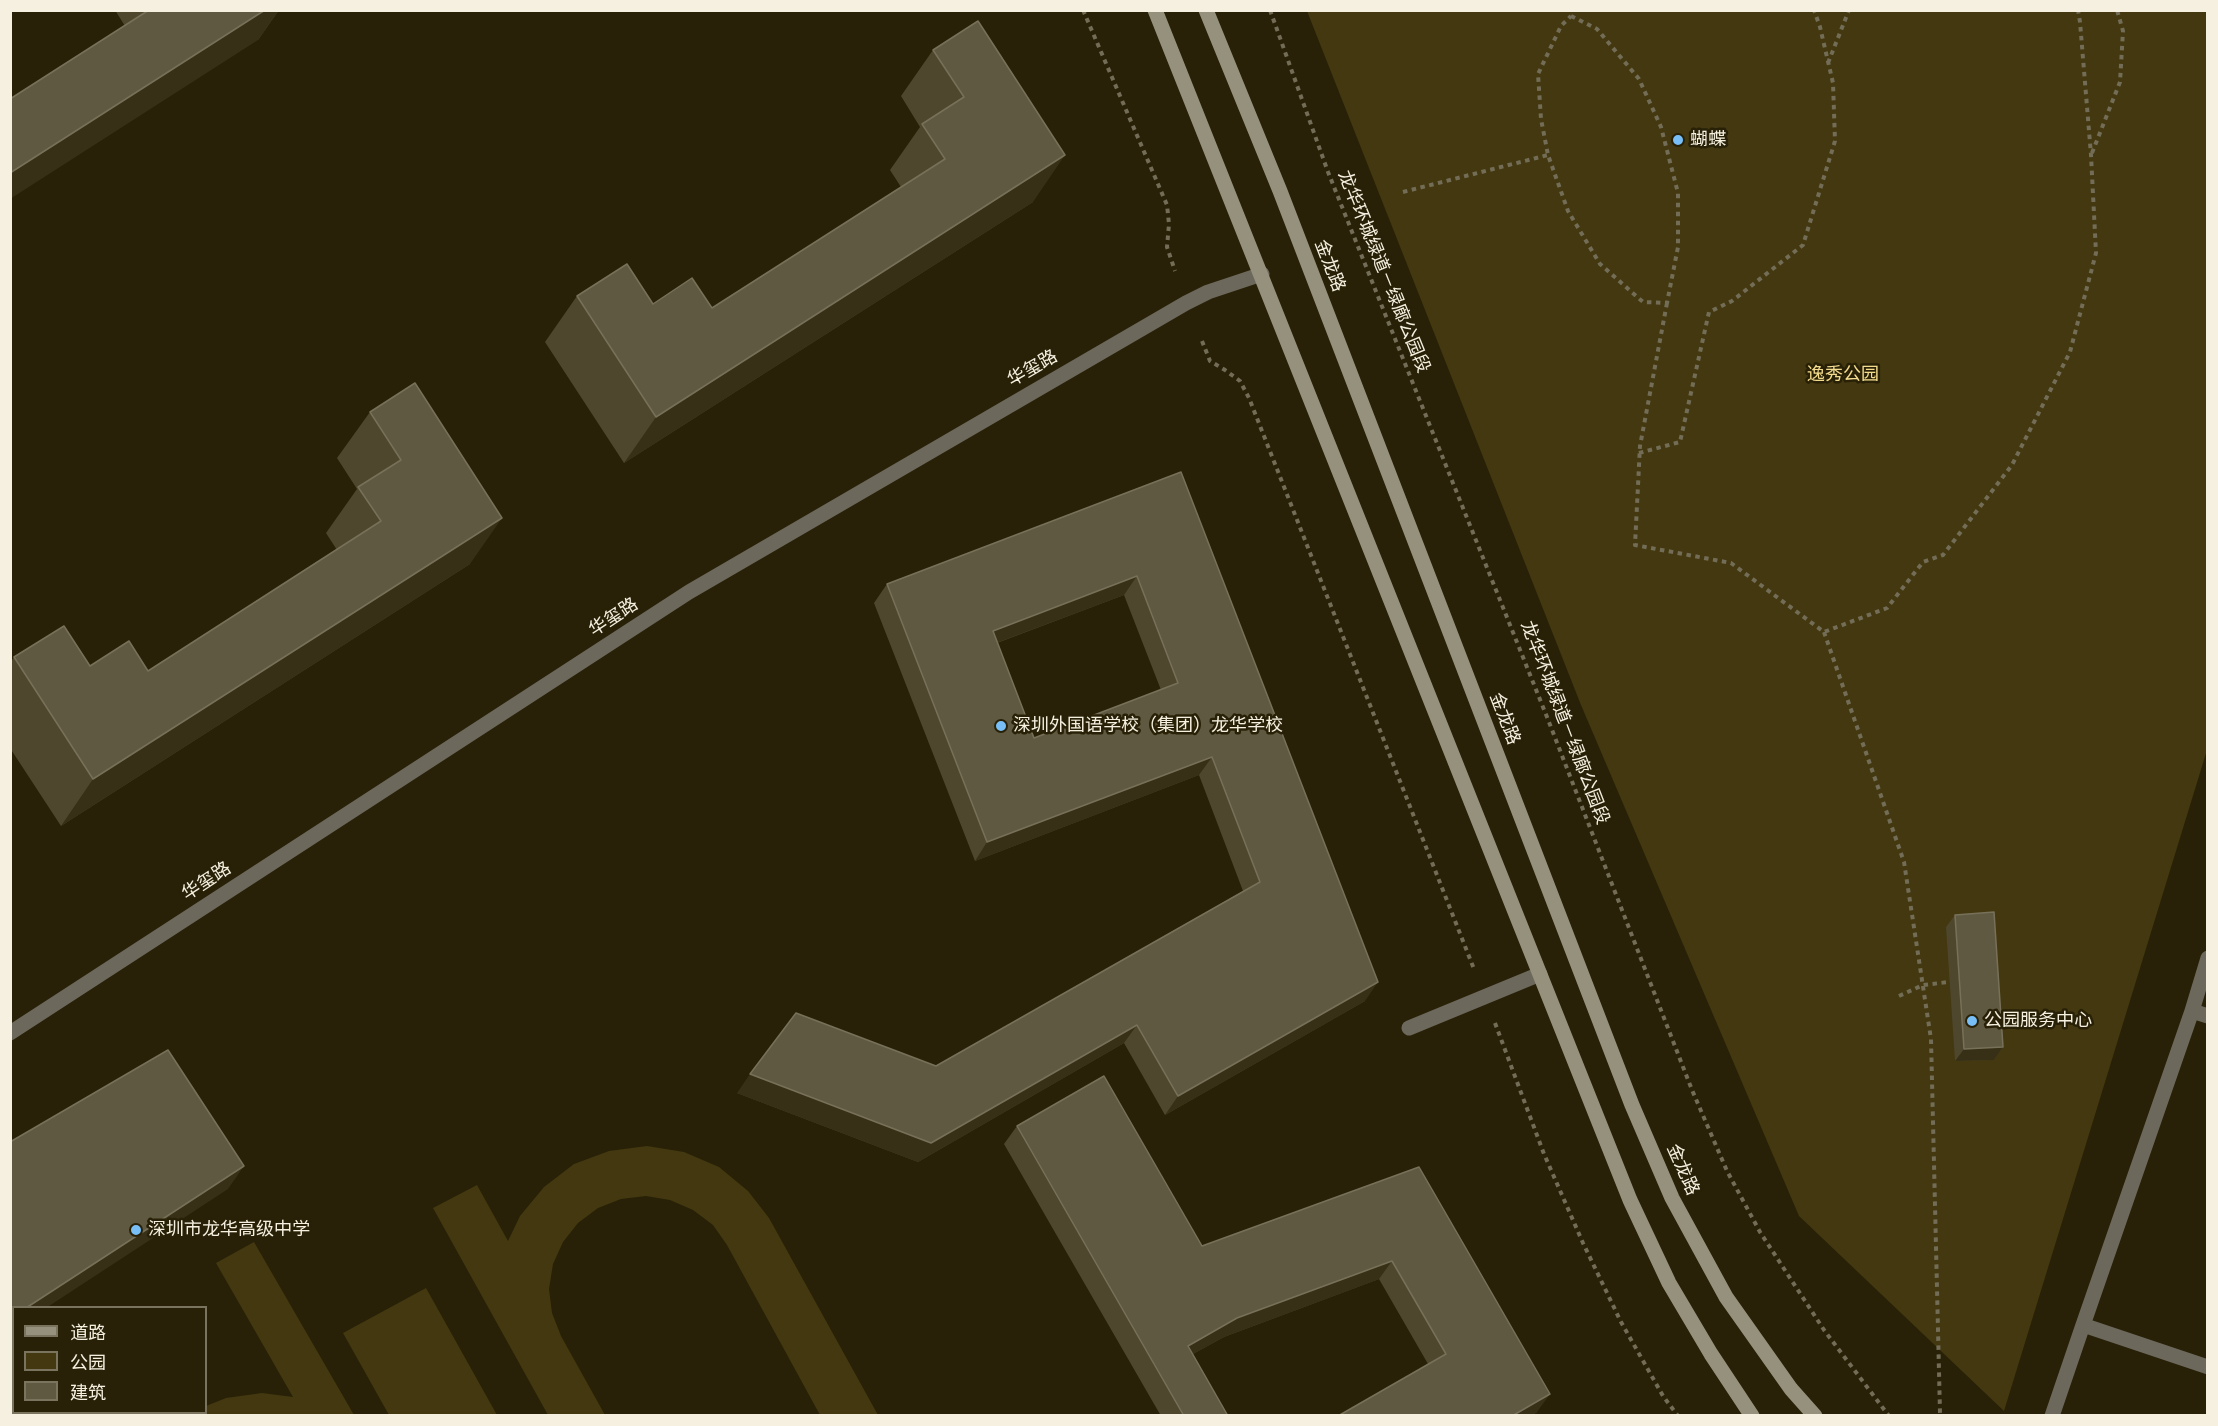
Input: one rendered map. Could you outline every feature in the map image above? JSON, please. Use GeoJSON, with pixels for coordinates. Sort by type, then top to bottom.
{"type":"FeatureCollection","features":[{"type":"Feature","properties":{"kind":"main road"},"geometry":{"type":"LineString","coordinates":[[1155,10],[1630,1200],[1664,1273],[1711,1354],[1752,1416]]}},
{"type":"Feature","properties":{"kind":"main road","name":"金龙路"},"geometry":{"type":"LineString","coordinates":[[1206,10],[1280,190],[1632,1105],[1672,1198],[1726,1297],[1791,1389],[1815,1416]]}},
{"type":"Feature","properties":{"kind":"street","name":"华玺路"},"geometry":{"type":"LineString","coordinates":[[10,1033],[689,592],[1186,303],[1208,292],[1262,274]]}},
{"type":"Feature","properties":{"kind":"street"},"geometry":{"type":"LineString","coordinates":[[2052,1416],[2192,1011],[2208,958]]}},
{"type":"Feature","properties":{"kind":"street"},"geometry":{"type":"LineString","coordinates":[[1409,1028],[1540,974]]}},
{"type":"Feature","properties":{"kind":"street"},"geometry":{"type":"LineString","coordinates":[[2192,1011],[2208,1016]]}},
{"type":"Feature","properties":{"kind":"street"},"geometry":{"type":"LineString","coordinates":[[2083,1325],[2208,1367]]}},
{"type":"Feature","properties":{"kind":"path"},"geometry":{"type":"LineString","coordinates":[[1083,10],[1167,205],[1169,224],[1167,247],[1175,271]]}},
{"type":"Feature","properties":{"kind":"path","name":"龙华环城绿道－绿廊公园段"},"geometry":{"type":"LineString","coordinates":[[1270,10],[1328,172],[1547,717],[1692,1090],[1727,1171],[1760,1232],[1824,1330],[1889,1416]]}},
{"type":"Feature","properties":{"kind":"path"},"geometry":{"type":"LineString","coordinates":[[1639,453],[1680,442],[1709,312],[1732,300],[1803,245],[1835,141],[1833,83],[1814,10]]}},
{"type":"Feature","properties":{"kind":"path"},"geometry":{"type":"LineString","coordinates":[[1828,64],[1849,10]]}},
{"type":"Feature","properties":{"kind":"path"},"geometry":{"type":"LineString","coordinates":[[1824,632],[1887,608],[1923,562],[1943,555],[2012,465],[2070,352],[2096,254],[2091,155],[2078,10]]}},
{"type":"Feature","properties":{"kind":"path"},"geometry":{"type":"LineString","coordinates":[[2091,155],[2120,82],[2123,31],[2117,10]]}},
{"type":"Feature","properties":{"kind":"path"},"geometry":{"type":"LineString","coordinates":[[1667,303],[1643,302],[1600,264],[1568,211],[1548,155],[1541,119],[1538,74],[1561,26],[1570,13],[1597,29],[1639,79],[1661,127],[1678,193],[1678,247],[1639,453],[1635,545],[1731,563],[1824,632],[1904,861],[1932,1039],[1940,1413]]}},
{"type":"Feature","properties":{"kind":"path"},"geometry":{"type":"LineString","coordinates":[[1403,192],[1548,155]]}},
{"type":"Feature","properties":{"kind":"path"},"geometry":{"type":"LineString","coordinates":[[1202,341],[1210,361],[1240,381],[1249,398],[1477,976]]}},
{"type":"Feature","properties":{"kind":"path"},"geometry":{"type":"LineString","coordinates":[[1899,996],[1923,985],[1949,982]]}},
{"type":"Feature","properties":{"kind":"path"},"geometry":{"type":"LineString","coordinates":[[1493,1018],[1544,1154],[1583,1243],[1621,1322],[1663,1395],[1678,1416]]}},
{"type":"Feature","properties":{"kind":"green space","name":"逸秀公园"},"geometry":{"type":"Polygon","coordinates":[[[1307,11],[2207,11],[2207,750],[2004,1411],[1799,1216],[1581,705],[1307,11]]]}},
{"type":"Feature","properties":{"kind":"green space"},"geometry":{"type":"Polygon","coordinates":[[[647,1146],[684,1152],[719,1167],[748,1191],[769,1218],[878,1415],[820,1415],[727,1245],[713,1225],[693,1210],[670,1200],[646,1196],[621,1199],[598,1208],[578,1223],[563,1242],[553,1264],[549,1289],[552,1313],[561,1336],[605,1415],[548,1415],[433,1208],[477,1185],[508,1241],[520,1216],[544,1187],[574,1164],[609,1151],[647,1146]]]}},
{"type":"Feature","properties":{"kind":"green space"},"geometry":{"type":"Polygon","coordinates":[[[254,1242],[354,1415],[187,1415],[207,1414],[207,1406],[226,1398],[262,1393],[293,1397],[216,1263],[254,1242]]]}},
{"type":"Feature","properties":{"kind":"green space"},"geometry":{"type":"Polygon","coordinates":[[[426,1288],[497,1415],[389,1415],[343,1333],[426,1288]]]}},
{"type":"Feature","properties":{"kind":"building"},"geometry":{"type":"Polygon","coordinates":[[[149,10],[265,10],[10,173],[10,99],[149,10]]]}},
{"type":"Feature","properties":{"kind":"building"},"geometry":{"type":"Polygon","coordinates":[[[978,21],[1065,155],[656,417],[577,296],[627,264],[653,304],[692,278],[712,308],[945,159],[922,124],[964,97],[933,50],[978,21]]]}},
{"type":"Feature","properties":{"kind":"building"},"geometry":{"type":"Polygon","coordinates":[[[415,383],[502,518],[93,779],[14,657],[64,626],[90,666],[129,641],[148,671],[381,521],[358,487],[401,460],[370,412],[415,383]]]}},
{"type":"Feature","properties":{"kind":"building"},"geometry":{"type":"Polygon","coordinates":[[[1181,472],[1378,982],[1178,1096],[1137,1025],[931,1143],[750,1074],[796,1013],[936,1066],[1260,882],[1212,757],[987,842],[887,584],[1181,472]],[[1137,576],[993,631],[1034,738],[1178,683],[1137,576]]]}},
{"type":"Feature","properties":{"kind":"building","name":"公园服务中心"},"geometry":{"type":"Polygon","coordinates":[[[1994,912],[2003,1047],[1964,1049],[1955,915],[1994,912]]]}},
{"type":"Feature","properties":{"kind":"building"},"geometry":{"type":"Polygon","coordinates":[[[168,1050],[244,1166],[29,1306],[12,1306],[10,1317],[10,1142],[168,1050]]]}},
{"type":"Feature","properties":{"kind":"building"},"geometry":{"type":"Polygon","coordinates":[[[1104,1076],[1202,1246],[1419,1167],[1550,1394],[1512,1416],[1338,1416],[1446,1354],[1392,1261],[1237,1318],[1188,1346],[1228,1416],[1184,1416],[1017,1126],[1104,1076]]]}},
{"type":"Feature","properties":{"kind":"place","name":"蝴蝶"},"geometry":{"type":"Point","coordinates":[1678,140]}},
{"type":"Feature","properties":{"kind":"place","name":"深圳外国语学校（集团）龙华学校"},"geometry":{"type":"Point","coordinates":[1001,726]}},
{"type":"Feature","properties":{"kind":"place","name":"公园服务中心"},"geometry":{"type":"Point","coordinates":[1972,1021]}},
{"type":"Feature","properties":{"kind":"place","name":"深圳市龙华高级中学"},"geometry":{"type":"Point","coordinates":[136,1230]}}]}
